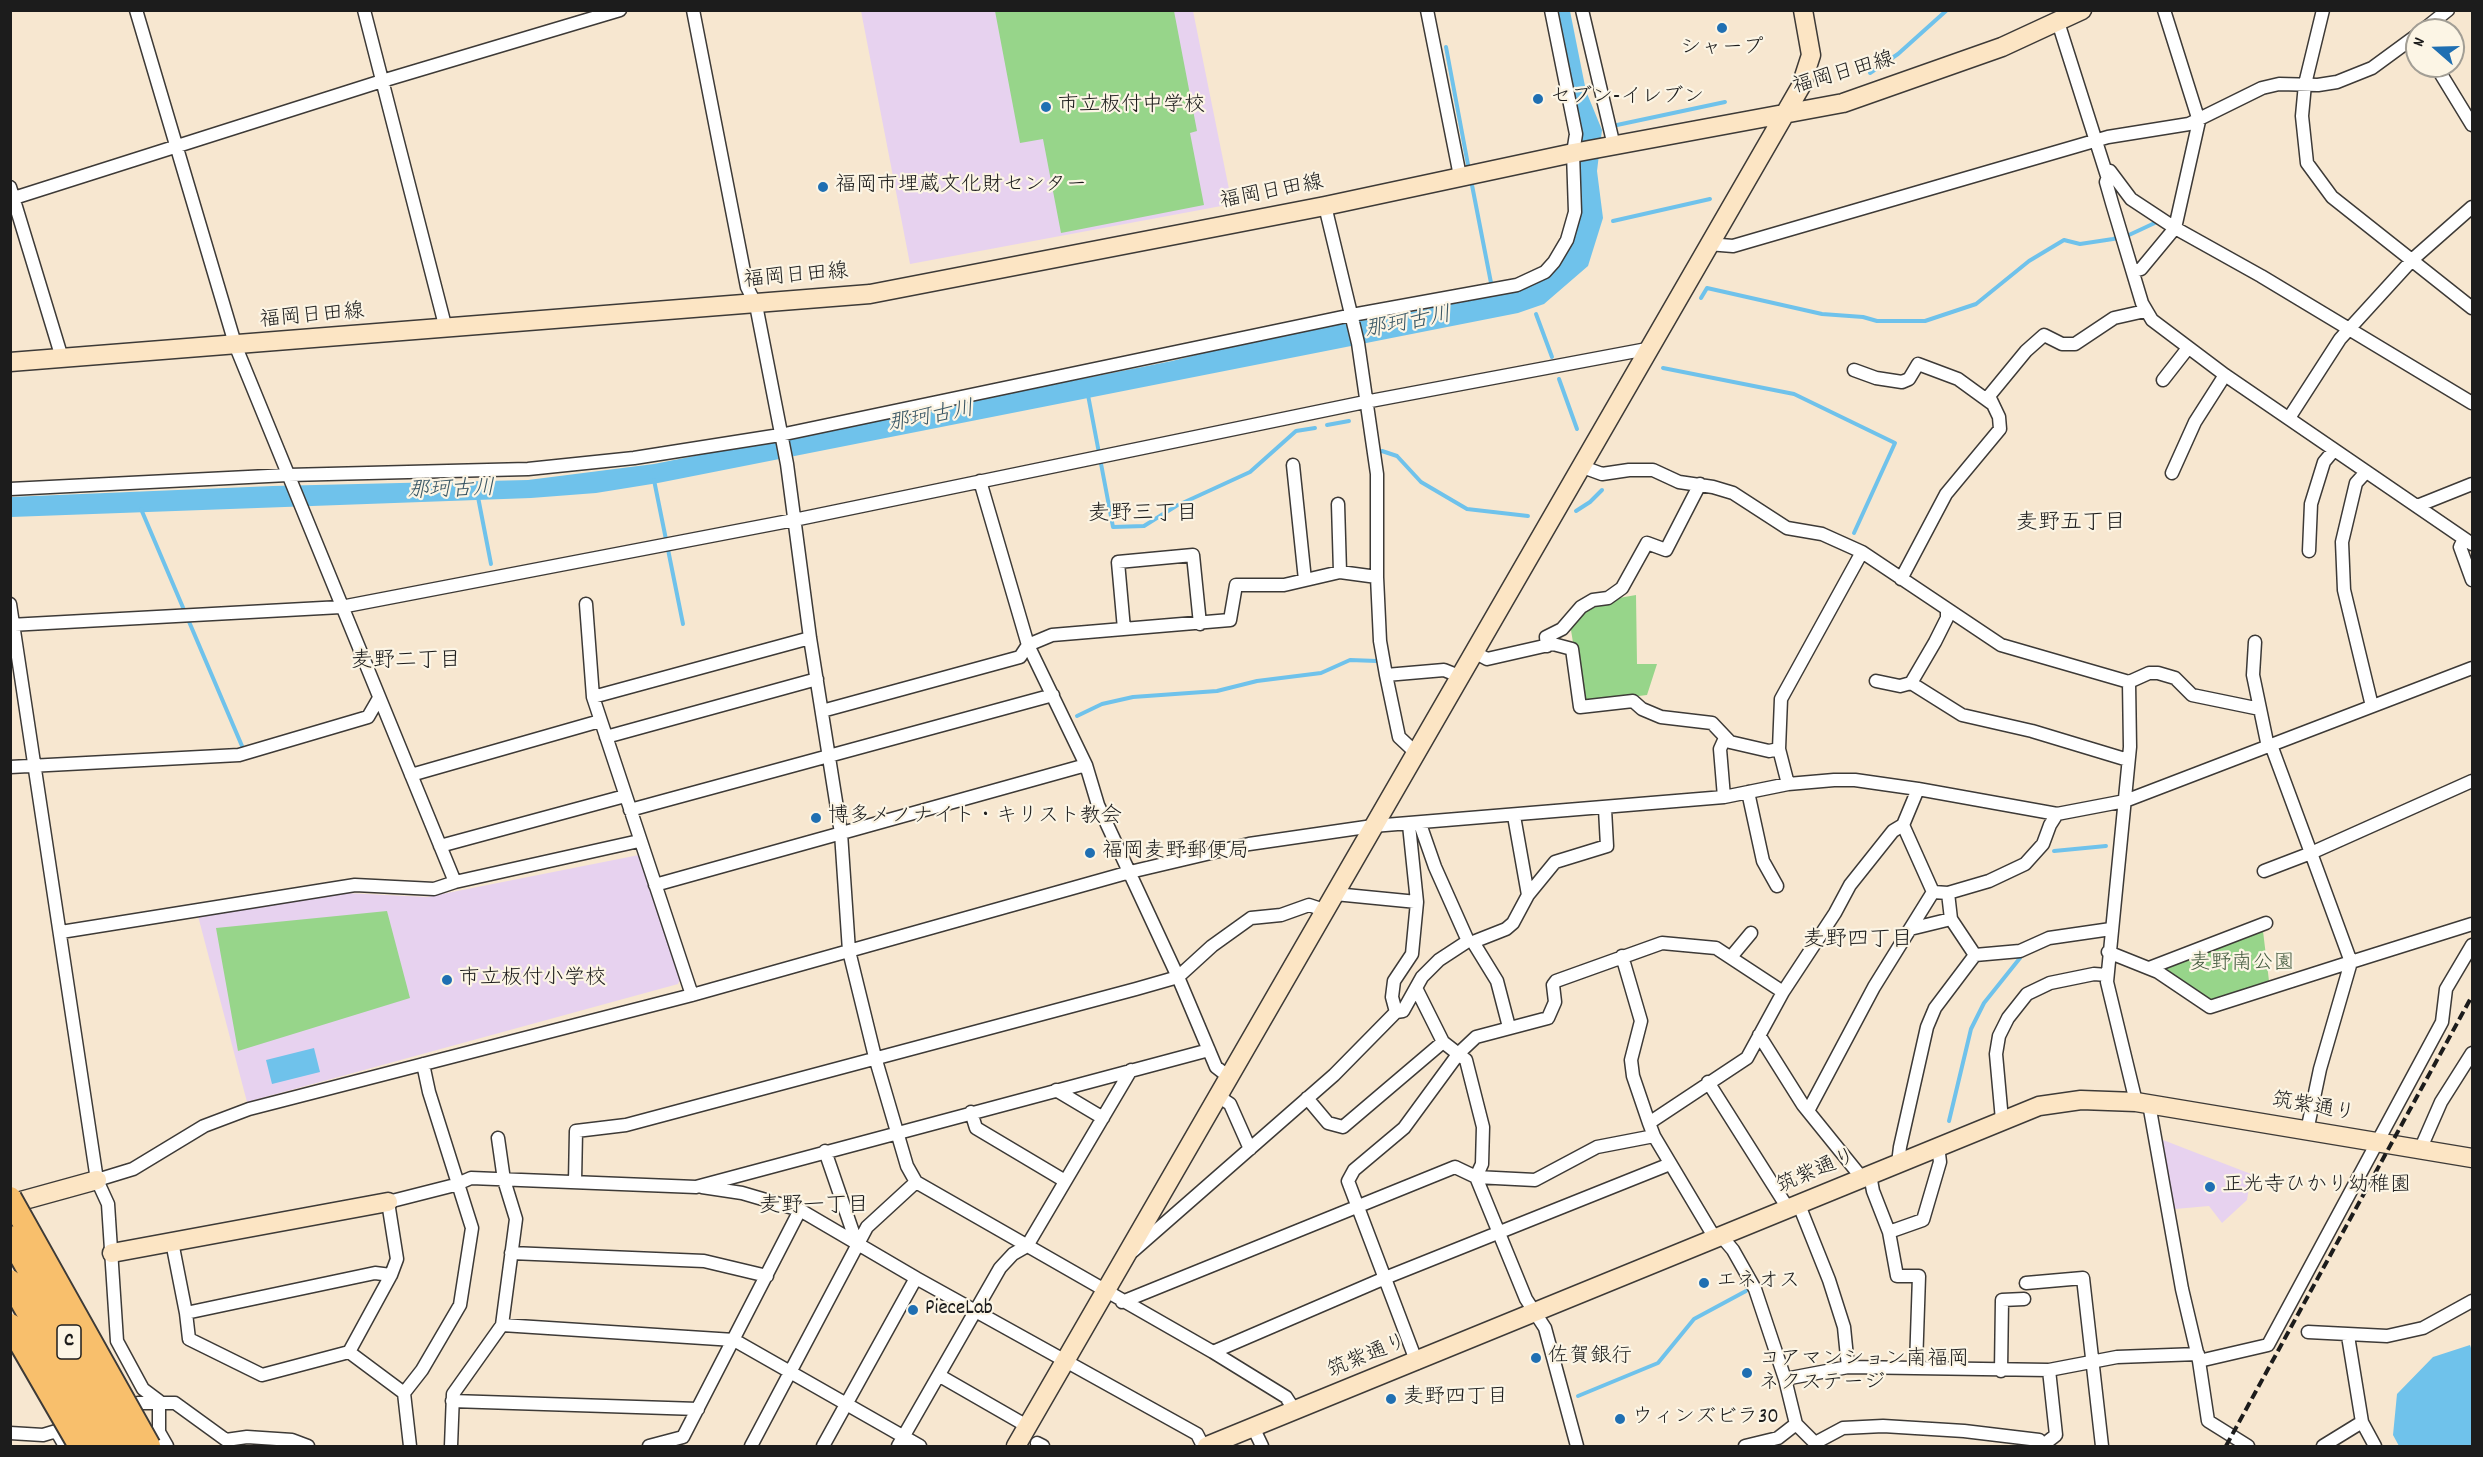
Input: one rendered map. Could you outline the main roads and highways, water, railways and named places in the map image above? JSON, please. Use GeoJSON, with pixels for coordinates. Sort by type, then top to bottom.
{"type":"FeatureCollection","features":[{"type":"Feature","properties":{"kind":"highway"},"geometry":{"type":"LineString","coordinates":[[10,1198],[149,1446]]}},
{"type":"Feature","properties":{"kind":"highway","name":"C"},"geometry":{"type":"LineString","coordinates":[[10,1237],[128,1446]]}},
{"type":"Feature","properties":{"kind":"highway","name":"C"},"geometry":{"type":"LineString","coordinates":[[10,1281],[104,1446]]}},
{"type":"Feature","properties":{"kind":"highway"},"geometry":{"type":"LineString","coordinates":[[10,1325],[80,1446]]}},
{"type":"Feature","properties":{"kind":"water","name":"那珂古川"},"geometry":{"type":"Polygon","coordinates":[[[1554,11],[1570,11],[1586,91],[1602,130],[1597,171],[1603,218],[1588,266],[1544,304],[1518,313],[658,483],[596,493],[531,498],[11,517],[10,497],[273,486],[528,480],[654,464],[1172,361],[1279,334],[1391,316],[1514,292],[1534,284],[1552,269],[1581,212],[1554,11]]]}},
{"type":"Feature","properties":{"kind":"water"},"geometry":{"type":"Polygon","coordinates":[[[314,1048],[320,1072],[272,1084],[266,1060],[314,1048]]]}},
{"type":"Feature","properties":{"kind":"water"},"geometry":{"type":"Polygon","coordinates":[[[2470,1345],[2472,1351],[2472,1446],[2399,1446],[2393,1435],[2397,1394],[2433,1357],[2470,1345]]]}},
{"type":"Feature","properties":{"kind":"waterway"},"geometry":{"type":"LineString","coordinates":[[1870,73],[1898,54],[1947,10]]}},
{"type":"Feature","properties":{"kind":"waterway"},"geometry":{"type":"LineString","coordinates":[[1446,47],[1469,170]]}},
{"type":"Feature","properties":{"kind":"waterway"},"geometry":{"type":"LineString","coordinates":[[1617,125],[1725,102]]}},
{"type":"Feature","properties":{"kind":"waterway"},"geometry":{"type":"LineString","coordinates":[[1471,180],[1492,288]]}},
{"type":"Feature","properties":{"kind":"waterway"},"geometry":{"type":"LineString","coordinates":[[1613,221],[1710,199]]}},
{"type":"Feature","properties":{"kind":"waterway"},"geometry":{"type":"LineString","coordinates":[[1701,298],[1707,288],[1822,314],[1863,317],[1877,321],[1925,321],[1976,304],[2029,261],[2064,240],[2080,244],[2113,239],[2129,235],[2159,221]]}},
{"type":"Feature","properties":{"kind":"waterway"},"geometry":{"type":"LineString","coordinates":[[1536,314],[1552,357]]}},
{"type":"Feature","properties":{"kind":"waterway"},"geometry":{"type":"LineString","coordinates":[[1663,368],[1794,394],[1895,443],[1854,533]]}},
{"type":"Feature","properties":{"kind":"waterway"},"geometry":{"type":"LineString","coordinates":[[1559,379],[1577,429]]}},
{"type":"Feature","properties":{"kind":"waterway"},"geometry":{"type":"LineString","coordinates":[[1088,395],[1113,527]]}},
{"type":"Feature","properties":{"kind":"waterway"},"geometry":{"type":"LineString","coordinates":[[1327,425],[1349,421]]}},
{"type":"Feature","properties":{"kind":"waterway"},"geometry":{"type":"LineString","coordinates":[[1113,527],[1144,526],[1176,506],[1250,472],[1296,431],[1315,428]]}},
{"type":"Feature","properties":{"kind":"waterway"},"geometry":{"type":"LineString","coordinates":[[1382,451],[1397,456],[1421,482],[1467,509],[1528,516]]}},
{"type":"Feature","properties":{"kind":"waterway"},"geometry":{"type":"LineString","coordinates":[[654,480],[683,624]]}},
{"type":"Feature","properties":{"kind":"waterway"},"geometry":{"type":"LineString","coordinates":[[1576,511],[1602,490]]}},
{"type":"Feature","properties":{"kind":"waterway","name":"那珂古川"},"geometry":{"type":"LineString","coordinates":[[478,497],[491,564]]}},
{"type":"Feature","properties":{"kind":"waterway"},"geometry":{"type":"LineString","coordinates":[[141,509],[242,746]]}},
{"type":"Feature","properties":{"kind":"waterway"},"geometry":{"type":"LineString","coordinates":[[1077,716],[1102,704],[1133,697],[1217,691],[1257,681],[1321,673],[1350,660],[1377,661]]}},
{"type":"Feature","properties":{"kind":"waterway"},"geometry":{"type":"LineString","coordinates":[[2054,851],[2106,846]]}},
{"type":"Feature","properties":{"kind":"waterway"},"geometry":{"type":"LineString","coordinates":[[1949,1121],[1971,1029],[1984,1003],[2020,958]]}},
{"type":"Feature","properties":{"kind":"waterway"},"geometry":{"type":"LineString","coordinates":[[1578,1396],[1658,1363],[1694,1319],[1746,1291]]}},
{"type":"Feature","properties":{"kind":"railway"},"geometry":{"type":"LineString","coordinates":[[2226,1446],[2472,996]]}},
{"type":"Feature","properties":{"kind":"place","name":"シャープ"},"geometry":{"type":"Point","coordinates":[1722,28]}},
{"type":"Feature","properties":{"kind":"place","name":"セブン-イレブン"},"geometry":{"type":"Point","coordinates":[1538,99]}},
{"type":"Feature","properties":{"kind":"place","name":"市立板付中学校"},"geometry":{"type":"Point","coordinates":[1046,107]}},
{"type":"Feature","properties":{"kind":"place","name":"福岡市埋蔵文化財センター"},"geometry":{"type":"Point","coordinates":[823,187]}},
{"type":"Feature","properties":{"kind":"place","name":"博多メノナイト・キリスト教会"},"geometry":{"type":"Point","coordinates":[816,818]}},
{"type":"Feature","properties":{"kind":"place","name":"福岡麦野郵便局"},"geometry":{"type":"Point","coordinates":[1090,853]}},
{"type":"Feature","properties":{"kind":"place","name":"市立板付小学校"},"geometry":{"type":"Point","coordinates":[447,980]}},
{"type":"Feature","properties":{"kind":"place","name":"正光寺ひかり幼稚園"},"geometry":{"type":"Point","coordinates":[2210,1187]}},
{"type":"Feature","properties":{"kind":"place","name":"エネオス"},"geometry":{"type":"Point","coordinates":[1704,1283]}},
{"type":"Feature","properties":{"kind":"place","name":"PieceLab"},"geometry":{"type":"Point","coordinates":[913,1310]}},
{"type":"Feature","properties":{"kind":"place","name":"佐賀銀行"},"geometry":{"type":"Point","coordinates":[1536,1358]}},
{"type":"Feature","properties":{"kind":"place","name":"コアマンション南福岡 ネクステージ"},"geometry":{"type":"Point","coordinates":[1747,1373]}},
{"type":"Feature","properties":{"kind":"place","name":"麦野四丁目"},"geometry":{"type":"Point","coordinates":[1391,1399]}},
{"type":"Feature","properties":{"kind":"place","name":"ウィンズビラ30"},"geometry":{"type":"Point","coordinates":[1620,1419]}},
{"type":"Feature","properties":{"kind":"district","name":"麦野三丁目"},"geometry":{"type":"Point","coordinates":[1143,516]}},
{"type":"Feature","properties":{"kind":"district","name":"麦野五丁目"},"geometry":{"type":"Point","coordinates":[2071,525]}},
{"type":"Feature","properties":{"kind":"district","name":"麦野二丁目"},"geometry":{"type":"Point","coordinates":[406,663]}},
{"type":"Feature","properties":{"kind":"district","name":"麦野四丁目"},"geometry":{"type":"Point","coordinates":[1858,942]}},
{"type":"Feature","properties":{"kind":"district","name":"麦野一丁目"},"geometry":{"type":"Point","coordinates":[814,1208]}},
{"type":"Feature","properties":{"kind":"park label","name":"麦野南公園"},"geometry":{"type":"Point","coordinates":[2242,965]}}]}
